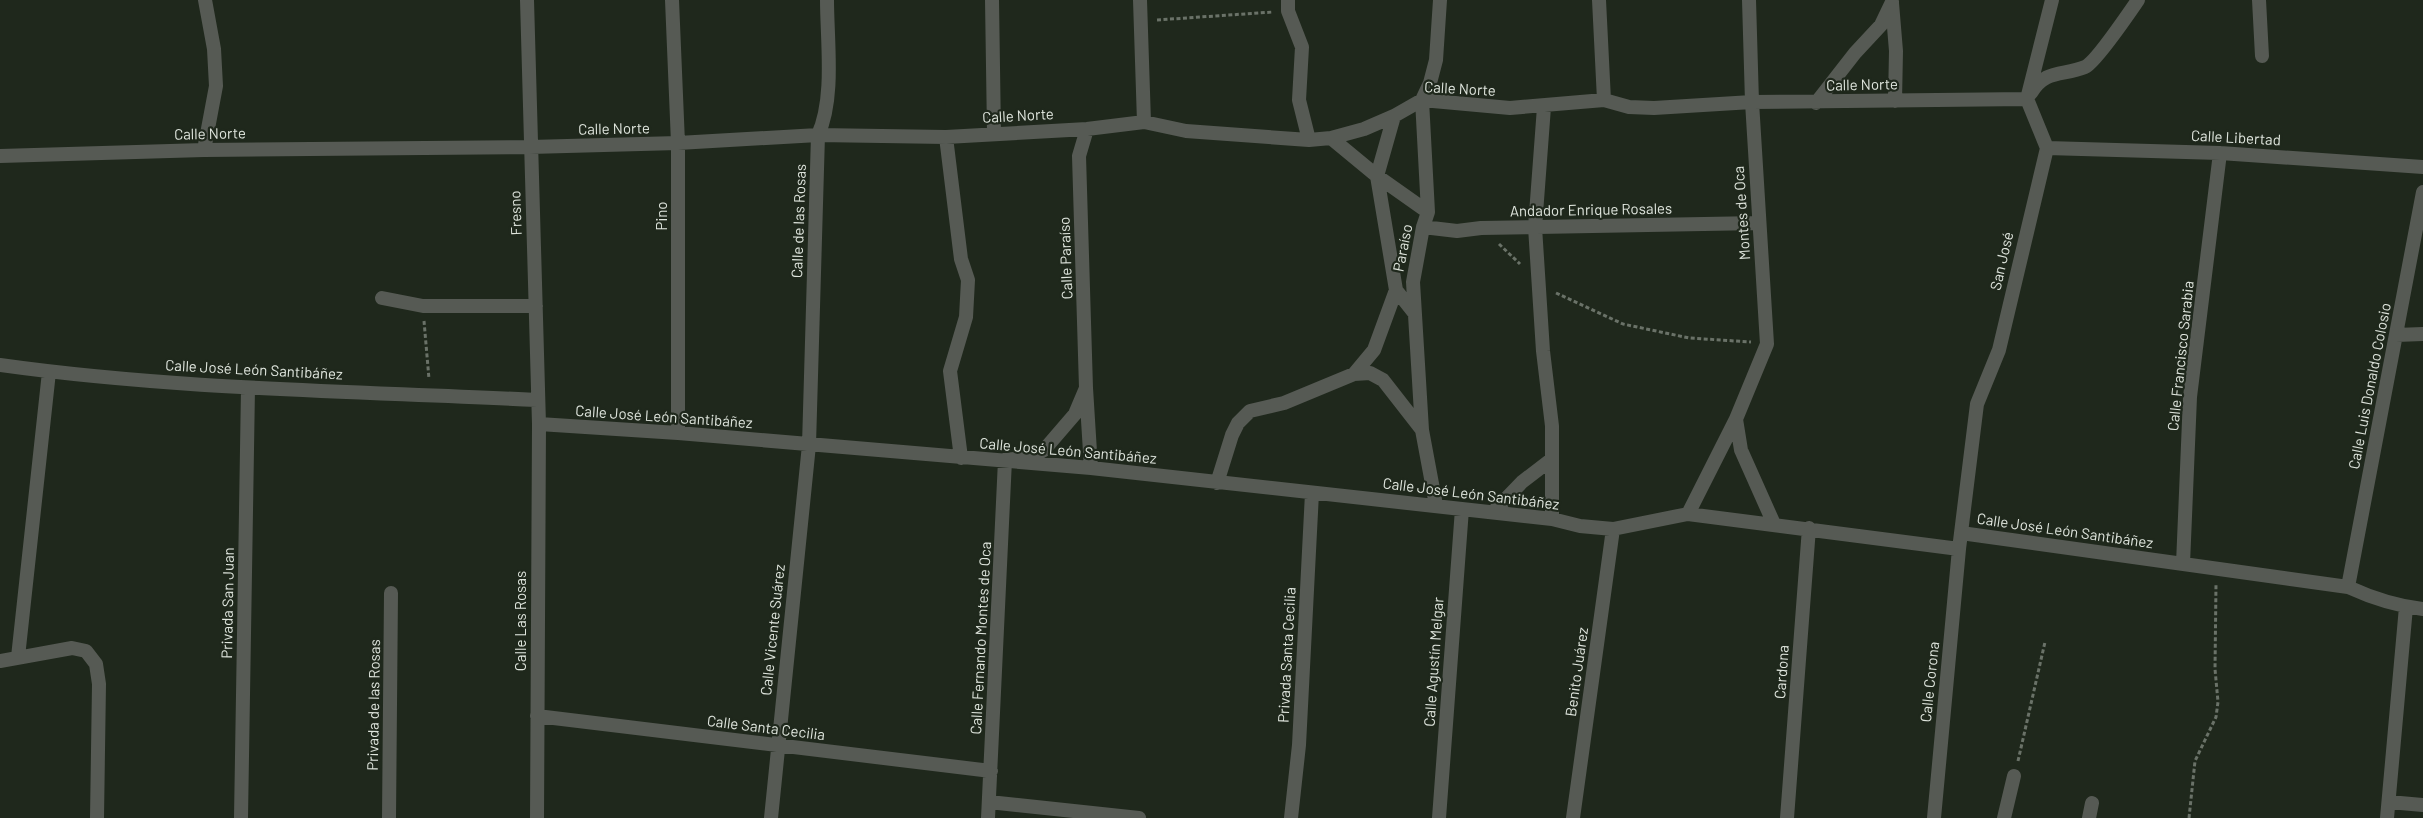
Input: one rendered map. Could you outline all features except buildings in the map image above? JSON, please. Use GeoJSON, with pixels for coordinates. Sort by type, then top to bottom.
{"type":"FeatureCollection","features":[{"type":"Feature","properties":{"kind":"street"},"geometry":{"type":"LineString","coordinates":[[204,150],[216,86],[214,49],[205,0]]}},
{"type":"Feature","properties":{"kind":"street","name":"Fresno"},"geometry":{"type":"LineString","coordinates":[[527,0],[539,424]]}},
{"type":"Feature","properties":{"kind":"street","name":"Pino"},"geometry":{"type":"LineString","coordinates":[[672,0],[678,143],[678,433]]}},
{"type":"Feature","properties":{"kind":"street","name":"Calle de las Rosas"},"geometry":{"type":"LineString","coordinates":[[809,444],[818,135],[824,121],[828,93],[827,0]]}},
{"type":"Feature","properties":{"kind":"street"},"geometry":{"type":"LineString","coordinates":[[992,0],[994,133]]}},
{"type":"Feature","properties":{"kind":"street"},"geometry":{"type":"LineString","coordinates":[[1140,0],[1144,122]]}},
{"type":"Feature","properties":{"kind":"street","name":"Paraíso"},"geometry":{"type":"LineString","coordinates":[[1436,505],[1422,430],[1413,282],[1423,227],[1428,212],[1422,100],[1430,82],[1436,60],[1440,0]]}},
{"type":"Feature","properties":{"kind":"street"},"geometry":{"type":"LineString","coordinates":[[1599,0],[1604,100]]}},
{"type":"Feature","properties":{"kind":"street","name":"Montes de Oca"},"geometry":{"type":"LineString","coordinates":[[1688,514],[1736,419],[1767,344],[1752,102],[1749,0]]}},
{"type":"Feature","properties":{"kind":"street"},"geometry":{"type":"LineString","coordinates":[[2047,148],[2027,100],[2052,0]]}},
{"type":"Feature","properties":{"kind":"street"},"geometry":{"type":"LineString","coordinates":[[2027,100],[2037,83],[2049,75],[2087,66],[2097,57],[2138,0]]}},
{"type":"Feature","properties":{"kind":"street"},"geometry":{"type":"LineString","coordinates":[[2258,0],[2262,56]]}},
{"type":"Feature","properties":{"kind":"street"},"geometry":{"type":"LineString","coordinates":[[1892,1],[1896,51],[1895,101]]}},
{"type":"Feature","properties":{"kind":"street"},"geometry":{"type":"LineString","coordinates":[[1816,103],[1855,53],[1881,25],[1892,1]]}},
{"type":"Feature","properties":{"kind":"street"},"geometry":{"type":"LineString","coordinates":[[1288,6],[1302,47],[1299,100],[1309,140]]}},
{"type":"Feature","properties":{"kind":"street","name":"Calle Norte"},"geometry":{"type":"LineString","coordinates":[[0,156],[204,150],[530,147],[678,143],[818,135],[946,137],[1087,129],[1144,122],[1186,131],[1309,140],[1331,138],[1364,130],[1422,100],[1510,108],[1604,100],[1629,107],[1654,108],[1752,102],[1816,103],[1951,99],[2027,100]]}},
{"type":"Feature","properties":{"kind":"street"},"geometry":{"type":"LineString","coordinates":[[1544,106],[1535,227],[1543,351],[1552,426],[1552,519]]}},
{"type":"Feature","properties":{"kind":"street"},"geometry":{"type":"LineString","coordinates":[[1394,116],[1376,176],[1396,290],[1415,314]]}},
{"type":"Feature","properties":{"kind":"street","name":"Calle Paraíso"},"geometry":{"type":"LineString","coordinates":[[1087,129],[1079,156],[1086,388],[1091,468]]}},
{"type":"Feature","properties":{"kind":"street"},"geometry":{"type":"LineString","coordinates":[[946,137],[961,259],[968,280],[966,317],[950,371],[961,458]]}},
{"type":"Feature","properties":{"kind":"street"},"geometry":{"type":"LineString","coordinates":[[1331,138],[1376,176],[1428,212]]}},
{"type":"Feature","properties":{"kind":"street","name":"Calle Libertad"},"geometry":{"type":"LineString","coordinates":[[2047,148],[2220,153],[2423,167]]}},
{"type":"Feature","properties":{"kind":"street","name":"San José"},"geometry":{"type":"LineString","coordinates":[[1961,533],[1977,404],[1998,350],[2047,148]]}},
{"type":"Feature","properties":{"kind":"street","name":"Calle Francisco Sarabia"},"geometry":{"type":"LineString","coordinates":[[2183,564],[2190,397],[2220,153]]}},
{"type":"Feature","properties":{"kind":"street","name":"Calle Luis Donaldo Colosio"},"geometry":{"type":"LineString","coordinates":[[2348,587],[2422,197]]}},
{"type":"Feature","properties":{"kind":"street","name":"Andador Enrique Rosales"},"geometry":{"type":"LineString","coordinates":[[1423,227],[1457,231],[1481,228],[1759,224]]}},
{"type":"Feature","properties":{"kind":"street"},"geometry":{"type":"LineString","coordinates":[[1354,374],[1374,350],[1396,290]]}},
{"type":"Feature","properties":{"kind":"street"},"geometry":{"type":"LineString","coordinates":[[382,298],[423,306],[536,306]]}},
{"type":"Feature","properties":{"kind":"street"},"geometry":{"type":"LineString","coordinates":[[2396,335],[2423,334]]}},
{"type":"Feature","properties":{"kind":"street","name":"Calle José León Santibáñez"},"geometry":{"type":"LineString","coordinates":[[0,365],[49,372],[248,388],[537,400]]}},
{"type":"Feature","properties":{"kind":"street"},"geometry":{"type":"LineString","coordinates":[[18,657],[49,372]]}},
{"type":"Feature","properties":{"kind":"street"},"geometry":{"type":"LineString","coordinates":[[1217,483],[1232,435],[1238,423],[1250,411],[1284,403],[1354,374],[1370,373],[1383,380],[1422,430]]}},
{"type":"Feature","properties":{"kind":"street","name":"Privada San Juan"},"geometry":{"type":"LineString","coordinates":[[240,818],[248,388]]}},
{"type":"Feature","properties":{"kind":"street","name":"Calle Paraíso"},"geometry":{"type":"LineString","coordinates":[[1005,460],[1032,457],[1044,450],[1075,414],[1086,388]]}},
{"type":"Feature","properties":{"kind":"street"},"geometry":{"type":"LineString","coordinates":[[1736,419],[1742,450],[1774,524]]}},
{"type":"Feature","properties":{"kind":"street","name":"Calle José León Santibáñez"},"geometry":{"type":"LineString","coordinates":[[539,424],[678,433],[1091,468],[1436,505],[1552,519],[1580,526],[1613,529],[1688,514],[1809,528],[1959,549],[1961,533],[2348,587],[2369,596],[2406,607],[2423,609]]}},
{"type":"Feature","properties":{"kind":"street","name":"Calle Las Rosas"},"geometry":{"type":"LineString","coordinates":[[538,818],[536,716],[539,424]]}},
{"type":"Feature","properties":{"kind":"street","name":"Calle Vicente Suárez"},"geometry":{"type":"LineString","coordinates":[[771,818],[809,444]]}},
{"type":"Feature","properties":{"kind":"street"},"geometry":{"type":"LineString","coordinates":[[1493,512],[1522,482],[1552,459]]}},
{"type":"Feature","properties":{"kind":"street","name":"Calle Fernando Montes de Oca"},"geometry":{"type":"LineString","coordinates":[[988,818],[1005,460]]}},
{"type":"Feature","properties":{"kind":"street","name":"Privada Santa Cecilia"},"geometry":{"type":"LineString","coordinates":[[1291,818],[1300,745],[1312,493]]}},
{"type":"Feature","properties":{"kind":"street","name":"Calle Agustín Melgar"},"geometry":{"type":"LineString","coordinates":[[1439,818],[1462,509]]}},
{"type":"Feature","properties":{"kind":"street","name":"Cardona"},"geometry":{"type":"LineString","coordinates":[[1787,818],[1809,528]]}},
{"type":"Feature","properties":{"kind":"street","name":"Benito Juárez"},"geometry":{"type":"LineString","coordinates":[[1573,818],[1613,529]]}},
{"type":"Feature","properties":{"kind":"street","name":"Calle Corona"},"geometry":{"type":"LineString","coordinates":[[1934,818],[1959,549]]}},
{"type":"Feature","properties":{"kind":"street","name":"Privada de las Rosas"},"geometry":{"type":"LineString","coordinates":[[389,818],[391,593]]}},
{"type":"Feature","properties":{"kind":"street"},"geometry":{"type":"LineString","coordinates":[[2387,818],[2406,607]]}},
{"type":"Feature","properties":{"kind":"street"},"geometry":{"type":"LineString","coordinates":[[0,661],[72,648],[86,651],[96,664],[98,684],[97,818]]}},
{"type":"Feature","properties":{"kind":"street","name":"Calle Santa Cecilia"},"geometry":{"type":"LineString","coordinates":[[536,716],[991,771]]}},
{"type":"Feature","properties":{"kind":"street"},"geometry":{"type":"LineString","coordinates":[[2004,818],[2014,776]]}},
{"type":"Feature","properties":{"kind":"street"},"geometry":{"type":"LineString","coordinates":[[989,802],[1139,818]]}},
{"type":"Feature","properties":{"kind":"street"},"geometry":{"type":"LineString","coordinates":[[2389,802],[2423,805]]}},
{"type":"Feature","properties":{"kind":"street"},"geometry":{"type":"LineString","coordinates":[[2090,818],[2092,803]]}},
{"type":"Feature","properties":{"kind":"path"},"geometry":{"type":"LineString","coordinates":[[1141,21],[1288,6]]}},
{"type":"Feature","properties":{"kind":"path"},"geometry":{"type":"LineString","coordinates":[[1481,228],[1540,282],[1564,298],[1623,324],[1689,338],[1767,344]]}},
{"type":"Feature","properties":{"kind":"path"},"geometry":{"type":"LineString","coordinates":[[423,306],[430,395]]}},
{"type":"Feature","properties":{"kind":"path"},"geometry":{"type":"LineString","coordinates":[[2189,818],[2195,761],[2216,717],[2218,702],[2215,669],[2216,569]]}},
{"type":"Feature","properties":{"kind":"path"},"geometry":{"type":"LineString","coordinates":[[2014,776],[2045,642]]}}]}
